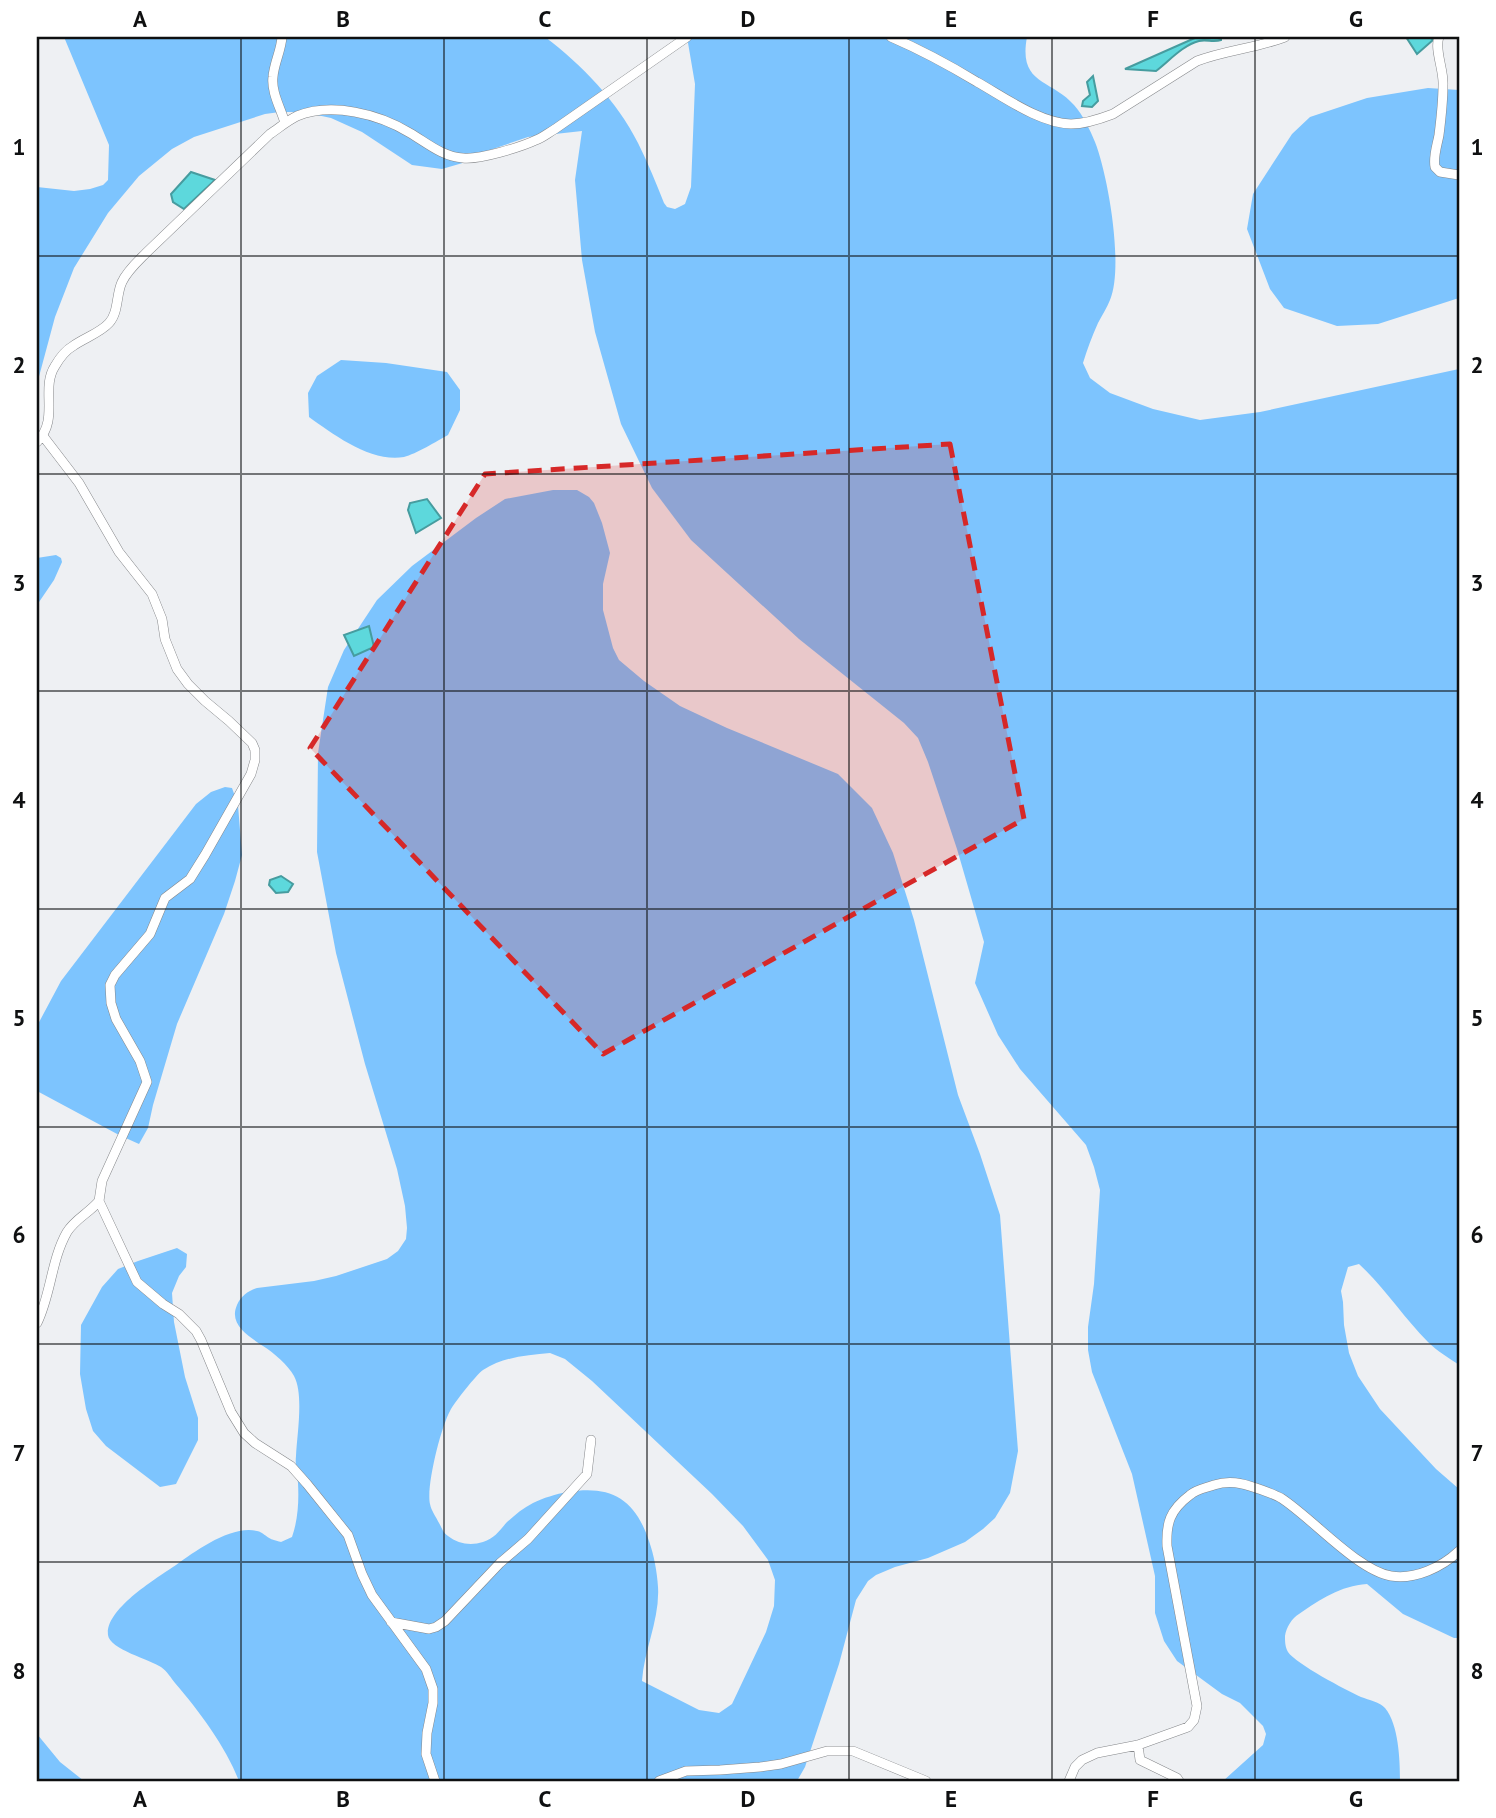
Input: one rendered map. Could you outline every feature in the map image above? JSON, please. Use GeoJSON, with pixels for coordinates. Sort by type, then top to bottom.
{"type":"FeatureCollection","features":[{"type":"Feature","properties":{"kind":"street"},"geometry":{"type":"LineString","coordinates":[[282,37],[273,86],[285,123]]}},
{"type":"Feature","properties":{"kind":"street"},"geometry":{"type":"LineString","coordinates":[[435,1781],[426,1754],[433,1689],[426,1669],[372,1595],[348,1535],[291,1466],[244,1433],[231,1412],[196,1331],[179,1314],[137,1282],[99,1201],[102,1181],[147,1082],[140,1061],[116,1019],[111,1003],[110,985],[115,975],[150,934],[165,898],[190,879],[205,855],[251,774],[256,750],[188,684],[177,669],[152,594],[119,552],[79,483],[40,439],[50,420],[53,368],[70,347],[110,322],[121,285],[128,272],[145,253],[270,134],[285,123],[318,110],[366,114],[386,120],[442,153],[464,159],[492,154],[535,141],[555,130],[687,37]]}},
{"type":"Feature","properties":{"kind":"street"},"geometry":{"type":"LineString","coordinates":[[891,37],[924,51],[1029,111],[1071,124],[1113,114],[1197,61],[1285,37]]}},
{"type":"Feature","properties":{"kind":"street"},"geometry":{"type":"LineString","coordinates":[[1439,37],[1436,48],[1444,84],[1435,167],[1440,172],[1459,175]]}},
{"type":"Feature","properties":{"kind":"street"},"geometry":{"type":"LineString","coordinates":[[37,1323],[59,1249],[68,1230],[99,1201]]}},
{"type":"Feature","properties":{"kind":"street"},"geometry":{"type":"LineString","coordinates":[[391,1622],[429,1629],[445,1620],[500,1563],[528,1539],[587,1474],[591,1440]]}},
{"type":"Feature","properties":{"kind":"street"},"geometry":{"type":"LineString","coordinates":[[1069,1781],[1074,1767],[1082,1760],[1097,1753],[1138,1745],[1188,1727],[1194,1720],[1197,1706],[1167,1546],[1167,1527],[1172,1514],[1195,1491],[1223,1482],[1242,1483],[1280,1497],[1359,1560],[1389,1575],[1407,1576],[1440,1567],[1459,1551]]}},
{"type":"Feature","properties":{"kind":"street"},"geometry":{"type":"LineString","coordinates":[[1138,1745],[1140,1760],[1177,1777],[1178,1781]]}},
{"type":"Feature","properties":{"kind":"street"},"geometry":{"type":"LineString","coordinates":[[659,1781],[685,1771],[771,1765],[827,1751],[842,1750],[853,1751],[926,1781]]}},
{"type":"Feature","properties":{"kind":"highlighted area"},"geometry":{"type":"Polygon","coordinates":[[[950,444],[1024,819],[603,1054],[310,748],[485,474],[950,444]]]}},
{"type":"Feature","properties":{"kind":"shaded area"},"geometry":{"type":"Polygon","coordinates":[[[64,37],[545,37],[572,59],[609,98],[638,143],[664,203],[675,209],[685,204],[691,187],[695,84],[687,37],[1027,37],[1025,53],[1032,73],[1065,97],[1080,113],[1095,142],[1105,176],[1115,244],[1114,285],[1083,363],[1090,378],[1110,393],[1153,409],[1200,420],[1260,412],[1459,369],[1459,1365],[1428,1342],[1359,1264],[1348,1267],[1341,1291],[1349,1353],[1358,1376],[1380,1409],[1436,1469],[1459,1489],[1459,1638],[1403,1614],[1367,1584],[1339,1590],[1315,1603],[1294,1618],[1285,1636],[1288,1652],[1301,1663],[1344,1689],[1385,1708],[1396,1733],[1400,1781],[1223,1781],[1263,1745],[1266,1734],[1263,1726],[1240,1703],[1222,1694],[1177,1661],[1164,1641],[1155,1613],[1155,1576],[1132,1474],[1092,1372],[1088,1350],[1100,1190],[1086,1145],[1020,1069],[998,1035],[975,983],[984,942],[957,849],[918,738],[904,723],[799,639],[691,540],[652,488],[621,424],[595,332],[582,260],[575,180],[582,131],[528,137],[442,169],[412,165],[362,132],[331,118],[303,112],[265,114],[194,137],[172,149],[139,176],[108,213],[74,268],[55,317],[37,384],[37,187],[74,191],[103,185],[108,180],[109,145],[64,37]]]}},
{"type":"Feature","properties":{"kind":"shaded area"},"geometry":{"type":"Polygon","coordinates":[[[1197,37],[1221,37],[1221,40],[1193,43],[1156,71],[1125,69],[1197,37]]]}},
{"type":"Feature","properties":{"kind":"shaded area"},"geometry":{"type":"Polygon","coordinates":[[[1406,37],[1430,37],[1433,40],[1417,54],[1406,37]]]}},
{"type":"Feature","properties":{"kind":"shaded area"},"geometry":{"type":"Polygon","coordinates":[[[1093,76],[1098,101],[1092,107],[1082,106],[1083,101],[1090,95],[1087,82],[1093,76]]]}},
{"type":"Feature","properties":{"kind":"shaded area"},"geometry":{"type":"Polygon","coordinates":[[[1428,88],[1459,90],[1459,298],[1378,324],[1337,326],[1284,308],[1270,289],[1247,229],[1253,194],[1292,134],[1310,117],[1367,98],[1428,88]]]}},
{"type":"Feature","properties":{"kind":"shaded area"},"geometry":{"type":"Polygon","coordinates":[[[191,172],[215,180],[184,209],[173,202],[171,194],[191,172]]]}},
{"type":"Feature","properties":{"kind":"shaded area"},"geometry":{"type":"Polygon","coordinates":[[[341,360],[447,372],[460,390],[460,410],[448,435],[409,455],[392,458],[366,452],[309,417],[308,393],[317,376],[341,360]]]}},
{"type":"Feature","properties":{"kind":"shaded area"},"geometry":{"type":"Polygon","coordinates":[[[553,490],[577,490],[589,497],[602,523],[610,553],[603,584],[603,610],[619,660],[680,706],[838,774],[872,808],[893,853],[914,920],[958,1095],[1000,1215],[1018,1451],[1010,1493],[995,1518],[965,1542],[928,1558],[895,1567],[868,1581],[856,1600],[839,1664],[805,1767],[797,1781],[239,1781],[211,1730],[167,1673],[156,1664],[115,1645],[108,1635],[109,1625],[115,1615],[134,1595],[214,1540],[247,1530],[259,1532],[281,1542],[292,1537],[298,1504],[296,1459],[299,1393],[294,1376],[284,1364],[238,1324],[235,1312],[241,1299],[257,1288],[314,1281],[387,1259],[398,1251],[406,1239],[405,1206],[397,1169],[365,1064],[336,953],[317,852],[318,753],[328,687],[344,650],[377,600],[412,566],[505,499],[553,490]],[[550,1353],[515,1357],[483,1370],[476,1377],[446,1419],[430,1484],[431,1509],[446,1535],[465,1544],[474,1544],[491,1538],[522,1509],[550,1496],[583,1490],[597,1491],[609,1493],[629,1505],[649,1541],[658,1587],[657,1611],[642,1681],[699,1710],[719,1713],[732,1704],[766,1632],[774,1606],[775,1580],[768,1560],[743,1526],[712,1494],[565,1359],[550,1353]]]}},
{"type":"Feature","properties":{"kind":"shaded area"},"geometry":{"type":"Polygon","coordinates":[[[427,499],[441,518],[416,533],[408,510],[410,503],[427,499]]]}},
{"type":"Feature","properties":{"kind":"shaded area"},"geometry":{"type":"Polygon","coordinates":[[[56,555],[62,562],[54,580],[37,605],[37,558],[56,555]]]}},
{"type":"Feature","properties":{"kind":"shaded area"},"geometry":{"type":"Polygon","coordinates":[[[369,626],[374,647],[354,656],[344,635],[369,626]]]}},
{"type":"Feature","properties":{"kind":"shaded area"},"geometry":{"type":"Polygon","coordinates":[[[225,787],[232,788],[238,805],[242,855],[224,914],[177,1024],[148,1128],[139,1144],[37,1091],[37,1026],[61,981],[196,804],[211,792],[225,787]]]}},
{"type":"Feature","properties":{"kind":"shaded area"},"geometry":{"type":"Polygon","coordinates":[[[281,876],[293,884],[288,892],[276,893],[269,885],[270,880],[281,876]]]}},
{"type":"Feature","properties":{"kind":"shaded area"},"geometry":{"type":"Polygon","coordinates":[[[177,1248],[187,1254],[186,1267],[172,1293],[174,1322],[185,1377],[198,1418],[198,1440],[176,1484],[160,1487],[106,1446],[93,1431],[80,1374],[81,1325],[102,1287],[118,1269],[177,1248]]]}},
{"type":"Feature","properties":{"kind":"shaded area"},"geometry":{"type":"Polygon","coordinates":[[[37,1734],[60,1762],[84,1781],[37,1781],[37,1734]]]}}]}
